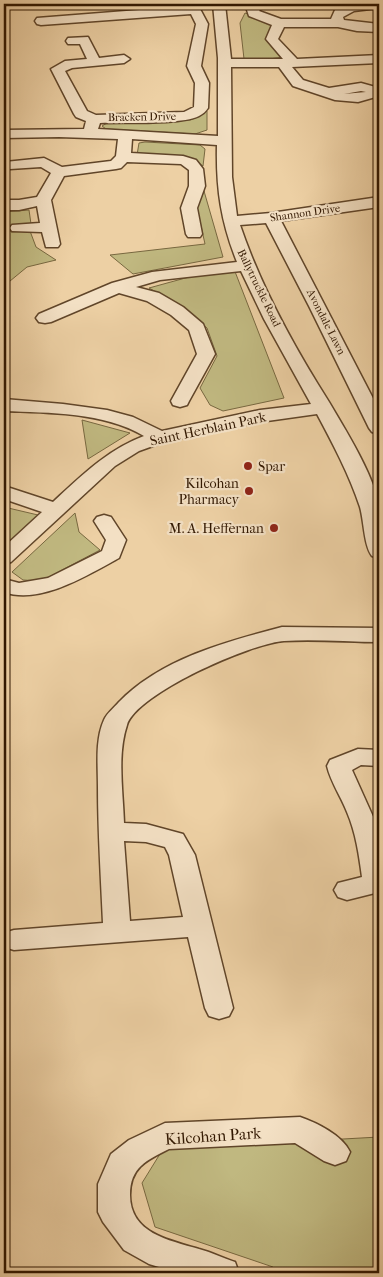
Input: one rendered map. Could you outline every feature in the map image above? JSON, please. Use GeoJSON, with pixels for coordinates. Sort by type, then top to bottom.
{"type":"FeatureCollection","features":[{"type":"Feature","properties":{"kind":"street","name":"Ballytruckle Road"},"geometry":{"type":"LineString","coordinates":[[219,4],[223,64],[224,185],[230,221],[247,266],[356,468],[378,527],[379,552]]}},
{"type":"Feature","properties":{"kind":"street"},"geometry":{"type":"LineString","coordinates":[[259,4],[253,10],[253,13],[279,23],[338,23],[363,33],[379,28]]}},
{"type":"Feature","properties":{"kind":"street"},"geometry":{"type":"LineString","coordinates":[[338,23],[337,17],[339,13],[352,8],[379,4]]}},
{"type":"Feature","properties":{"kind":"street","name":"Bracken Drive"},"geometry":{"type":"LineString","coordinates":[[41,21],[59,16],[190,10],[196,12],[202,24],[194,66],[202,83],[201,108],[195,113],[184,116],[151,118],[119,117],[94,119],[82,114],[58,69],[70,64],[95,62]]}},
{"type":"Feature","properties":{"kind":"street"},"geometry":{"type":"LineString","coordinates":[[279,23],[272,39],[288,63],[298,83],[328,92]]}},
{"type":"Feature","properties":{"kind":"street"},"geometry":{"type":"LineString","coordinates":[[72,41],[84,40],[95,62],[124,59]]}},
{"type":"Feature","properties":{"kind":"street"},"geometry":{"type":"LineString","coordinates":[[223,64],[379,59]]}},
{"type":"Feature","properties":{"kind":"street","name":"Bracken Drive"},"geometry":{"type":"LineString","coordinates":[[90,133],[94,119]]}},
{"type":"Feature","properties":{"kind":"street"},"geometry":{"type":"LineString","coordinates":[[4,134],[34,132],[90,133],[224,141]]}},
{"type":"Feature","properties":{"kind":"street"},"geometry":{"type":"LineString","coordinates":[[10,165],[44,162],[59,172],[116,165],[123,157],[125,135]]}},
{"type":"Feature","properties":{"kind":"street"},"geometry":{"type":"LineString","coordinates":[[123,157],[174,158],[191,163],[196,169],[197,186],[189,208],[194,234]]}},
{"type":"Feature","properties":{"kind":"street"},"geometry":{"type":"LineString","coordinates":[[52,244],[43,200],[59,172]]}},
{"type":"Feature","properties":{"kind":"street"},"geometry":{"type":"LineString","coordinates":[[4,205],[19,205],[43,200]]}},
{"type":"Feature","properties":{"kind":"street","name":"Shannon Drive"},"geometry":{"type":"LineString","coordinates":[[230,221],[271,218],[379,202]]}},
{"type":"Feature","properties":{"kind":"street","name":"Avondale Lawn"},"geometry":{"type":"LineString","coordinates":[[271,218],[310,290],[379,428]]}},
{"type":"Feature","properties":{"kind":"street"},"geometry":{"type":"LineString","coordinates":[[18,228],[48,227]]}},
{"type":"Feature","properties":{"kind":"street"},"geometry":{"type":"LineString","coordinates":[[44,318],[118,287],[158,275],[247,266]]}},
{"type":"Feature","properties":{"kind":"street"},"geometry":{"type":"LineString","coordinates":[[118,287],[153,297],[177,311],[197,328],[206,354],[180,401]]}},
{"type":"Feature","properties":{"kind":"street"},"geometry":{"type":"LineString","coordinates":[[4,405],[37,406],[122,420],[138,425],[159,437]]}},
{"type":"Feature","properties":{"kind":"street","name":"Saint Herblain Park"},"geometry":{"type":"LineString","coordinates":[[4,558],[108,462],[132,447],[159,437],[260,416],[323,408]]}},
{"type":"Feature","properties":{"kind":"street"},"geometry":{"type":"LineString","coordinates":[[4,492],[56,510]]}},
{"type":"Feature","properties":{"kind":"street"},"geometry":{"type":"LineString","coordinates":[[4,585],[18,590],[54,583],[112,554],[116,540],[104,520]]}},
{"type":"Feature","properties":{"kind":"street"},"geometry":{"type":"LineString","coordinates":[[117,933],[111,831],[110,748],[116,720],[140,695],[182,669],[229,649],[282,634],[379,635]]}},
{"type":"Feature","properties":{"kind":"street"},"geometry":{"type":"LineString","coordinates":[[347,890],[376,883],[372,845],[359,811],[342,781],[339,766],[358,758],[379,758]]}},
{"type":"Feature","properties":{"kind":"street"},"geometry":{"type":"LineString","coordinates":[[111,831],[146,833],[174,840],[182,855],[218,1008]]}},
{"type":"Feature","properties":{"kind":"street"},"geometry":{"type":"LineString","coordinates":[[14,940],[199,926]]}},
{"type":"Feature","properties":{"kind":"street","name":"Kilcohan Park"},"geometry":{"type":"LineString","coordinates":[[223,1273],[200,1264],[161,1254],[135,1240],[114,1212],[114,1184],[122,1162],[140,1149],[165,1136],[300,1130],[335,1152]]}},
{"type":"Feature","properties":{"kind":"shaded area"},"geometry":{"type":"Polygon","coordinates":[[[245,13],[268,20],[272,24],[266,40],[283,57],[244,59],[240,23],[245,13]]]}},
{"type":"Feature","properties":{"kind":"shaded area"},"geometry":{"type":"Polygon","coordinates":[[[207,111],[207,130],[195,134],[106,129],[102,126],[107,123],[190,120],[207,111]]]}},
{"type":"Feature","properties":{"kind":"shaded area"},"geometry":{"type":"Polygon","coordinates":[[[139,143],[200,145],[205,149],[203,166],[194,160],[137,155],[139,143]]]}},
{"type":"Feature","properties":{"kind":"shaded area"},"geometry":{"type":"Polygon","coordinates":[[[204,191],[223,257],[133,274],[110,255],[205,244],[197,208],[204,191]]]}},
{"type":"Feature","properties":{"kind":"shaded area"},"geometry":{"type":"Polygon","coordinates":[[[29,210],[31,224],[10,226],[11,232],[30,231],[36,247],[56,260],[27,267],[4,286],[4,212],[29,210]]]}},
{"type":"Feature","properties":{"kind":"shaded area"},"geometry":{"type":"Polygon","coordinates":[[[234,269],[284,398],[223,411],[210,405],[200,388],[217,356],[207,328],[179,305],[149,288],[189,277],[234,269]]]}},
{"type":"Feature","properties":{"kind":"shaded area"},"geometry":{"type":"Polygon","coordinates":[[[82,420],[130,433],[88,459],[82,420]]]}},
{"type":"Feature","properties":{"kind":"shaded area"},"geometry":{"type":"Polygon","coordinates":[[[4,507],[38,515],[4,548],[4,507]]]}},
{"type":"Feature","properties":{"kind":"shaded area"},"geometry":{"type":"Polygon","coordinates":[[[75,513],[79,532],[100,550],[41,581],[23,580],[12,572],[75,513]]]}},
{"type":"Feature","properties":{"kind":"shaded area"},"geometry":{"type":"Polygon","coordinates":[[[379,1137],[379,1273],[279,1273],[273,1267],[155,1227],[142,1183],[163,1149],[379,1137]]]}},
{"type":"Feature","properties":{"kind":"place","name":"Spar"},"geometry":{"type":"Point","coordinates":[248,466]}},
{"type":"Feature","properties":{"kind":"place","name":"Kilcohan Pharmacy"},"geometry":{"type":"Point","coordinates":[249,491]}},
{"type":"Feature","properties":{"kind":"place","name":"M. A. Heffernan"},"geometry":{"type":"Point","coordinates":[274,528]}}]}
